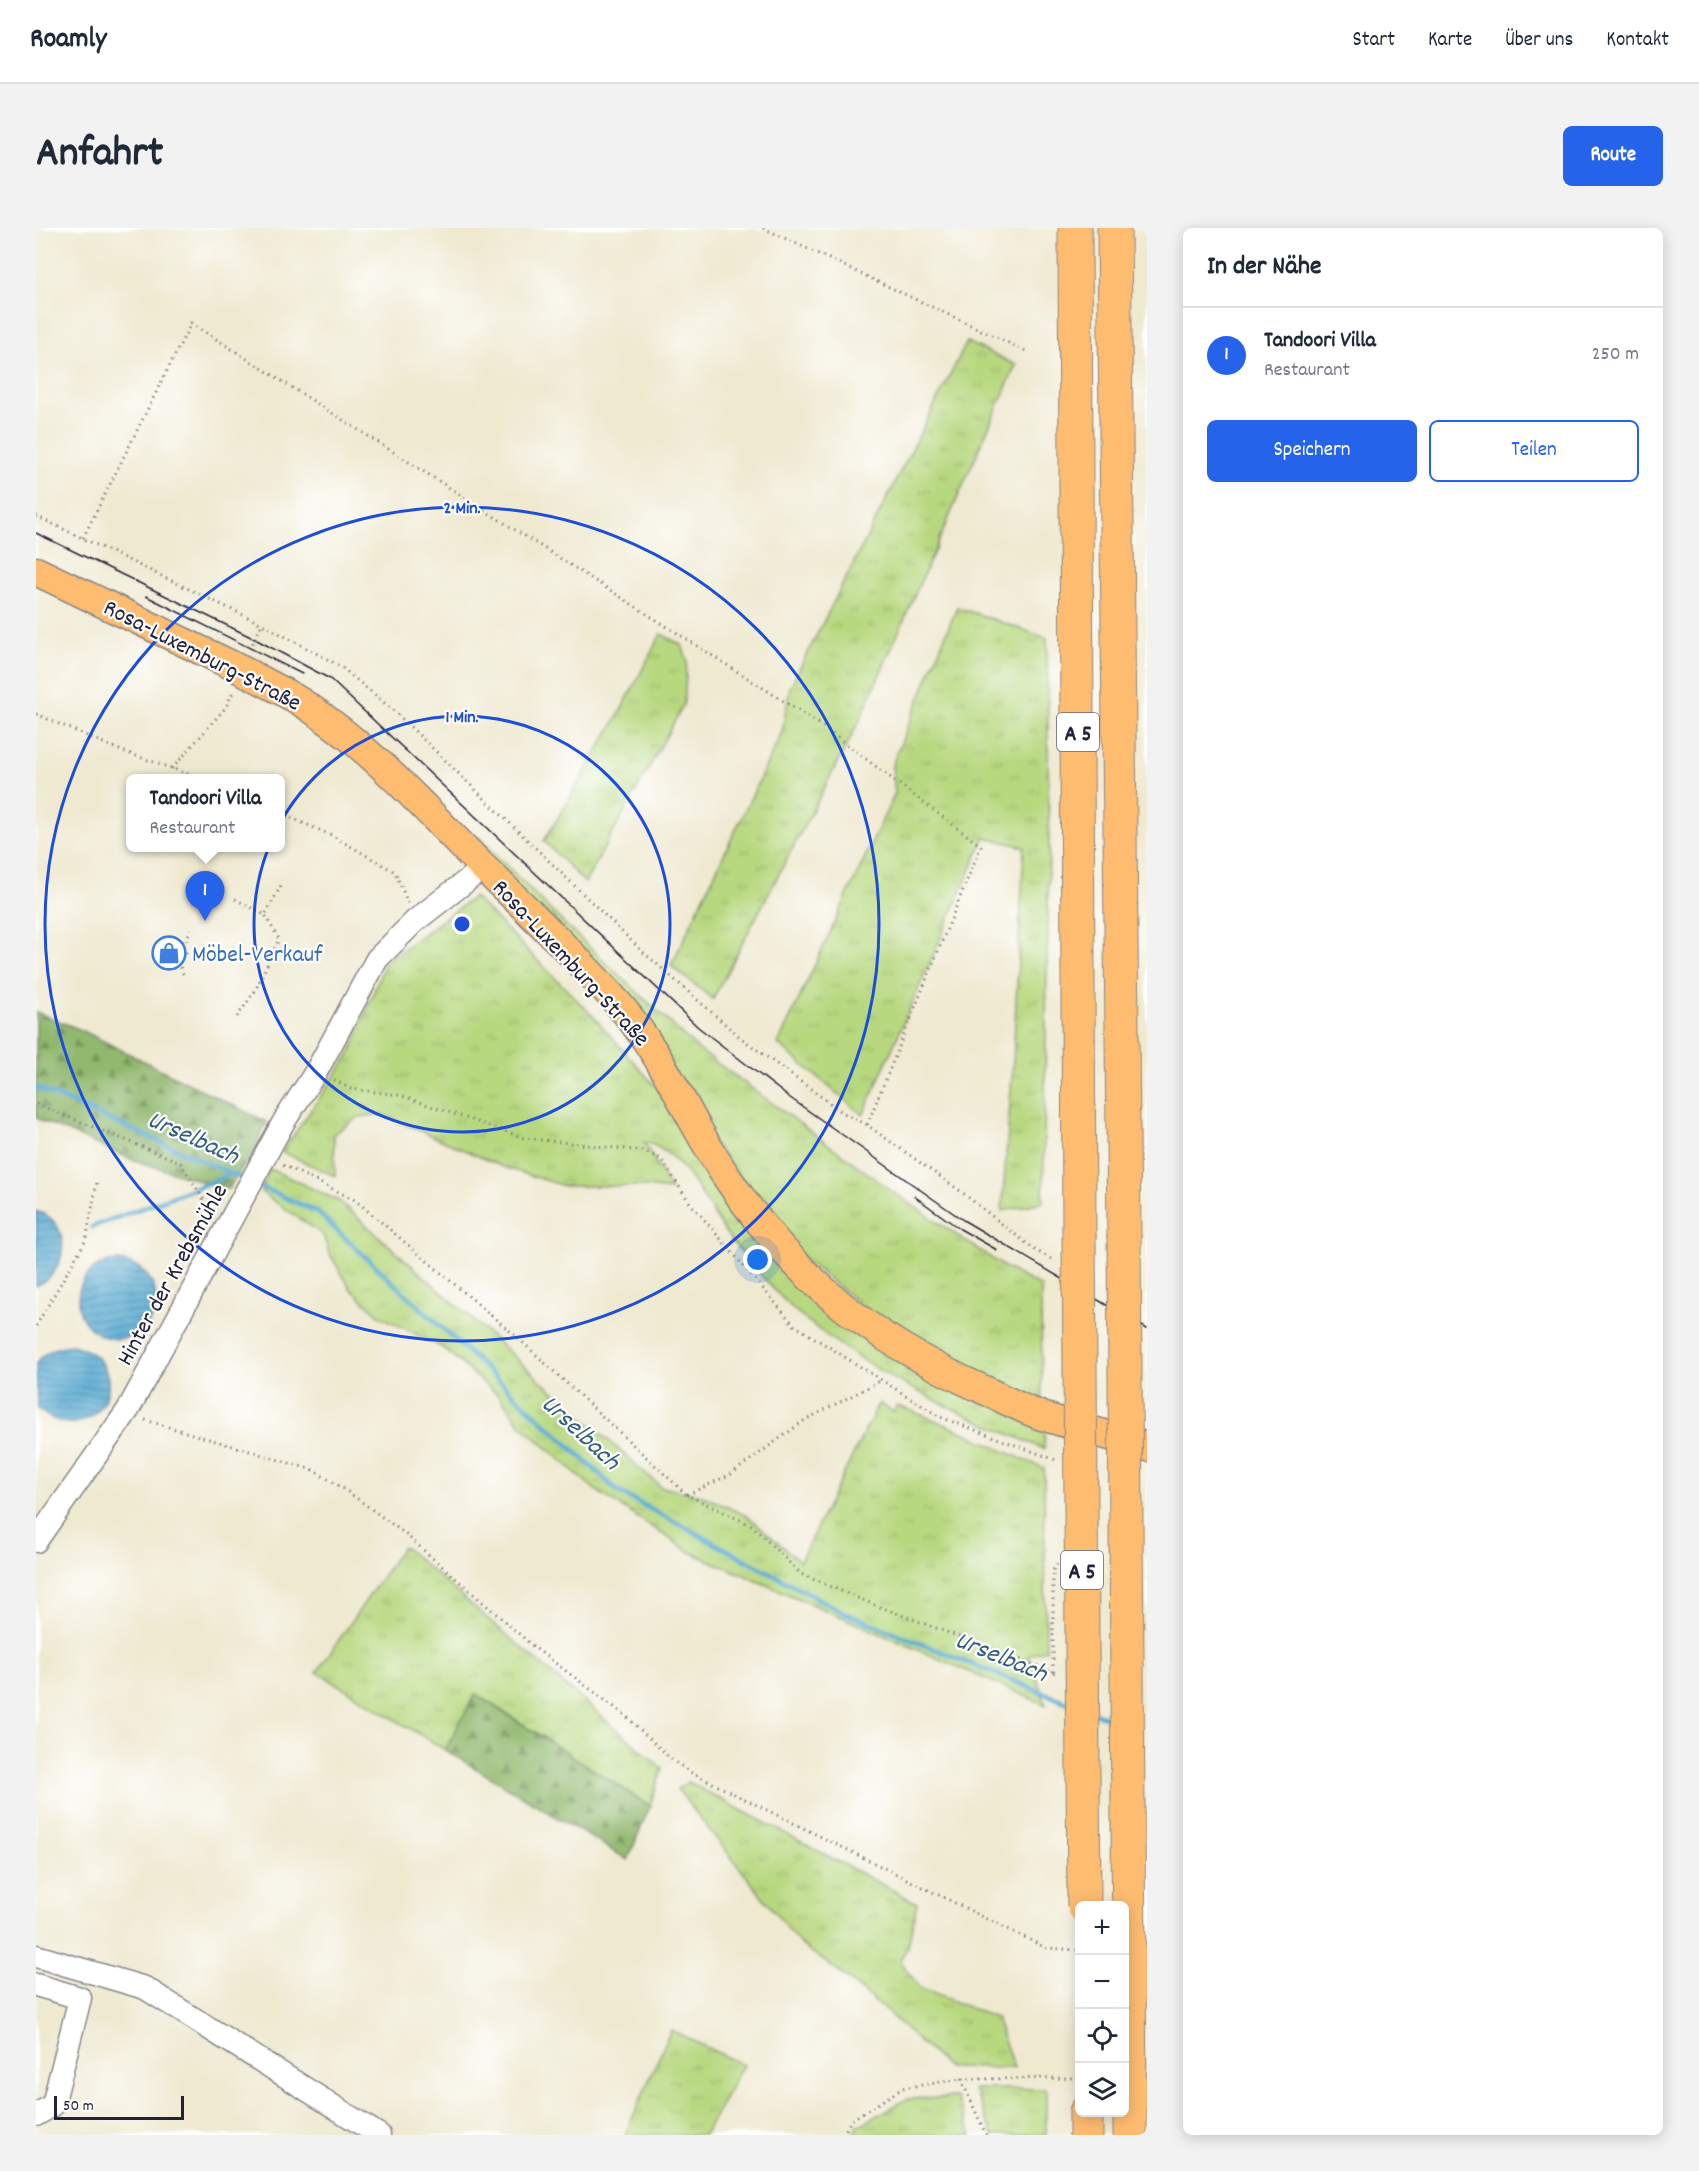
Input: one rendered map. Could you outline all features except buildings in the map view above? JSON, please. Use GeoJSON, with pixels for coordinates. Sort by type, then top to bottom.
{"type":"FeatureCollection","features":[{"type":"Feature","properties":{"kind":"highway","name":"A 5"},"geometry":{"type":"LineString","coordinates":[[1075,228],[1084,1901]]}},
{"type":"Feature","properties":{"kind":"highway","name":"A 5"},"geometry":{"type":"LineString","coordinates":[[1114,228],[1130,2121]]}},
{"type":"Feature","properties":{"kind":"highway"},"geometry":{"type":"LineString","coordinates":[[1086,2117],[1086,2135]]}},
{"type":"Feature","properties":{"kind":"main road","name":"Rosa-Luxemburg-Straße"},"geometry":{"type":"LineString","coordinates":[[36,572],[237,678],[303,703],[350,737],[388,771],[483,868],[540,921],[618,1003],[657,1053],[720,1167],[753,1215],[788,1258],[836,1303],[885,1339],[948,1374],[1039,1415],[1147,1447]]}},
{"type":"Feature","properties":{"kind":"street","name":"Hinter der Krebsmühle"},"geometry":{"type":"LineString","coordinates":[[36,1541],[128,1410],[283,1123],[317,1070],[377,959],[415,921],[483,868]]}},
{"type":"Feature","properties":{"kind":"street"},"geometry":{"type":"LineString","coordinates":[[36,1956],[145,1988],[379,2135]]}},
{"type":"Feature","properties":{"kind":"street"},"geometry":{"type":"LineString","coordinates":[[36,1985],[80,1998],[52,2105],[36,2115]]}},
{"type":"Feature","properties":{"kind":"path"},"geometry":{"type":"LineString","coordinates":[[764,228],[1026,351]]}},
{"type":"Feature","properties":{"kind":"path"},"geometry":{"type":"LineString","coordinates":[[83,538],[191,323],[831,732],[981,846],[867,1125]]}},
{"type":"Feature","properties":{"kind":"path"},"geometry":{"type":"LineString","coordinates":[[36,516],[262,624],[340,666],[394,711],[642,952],[741,1038],[842,1112],[867,1125],[959,1190],[1035,1250]]}},
{"type":"Feature","properties":{"kind":"path"},"geometry":{"type":"LineString","coordinates":[[172,769],[226,707],[262,624]]}},
{"type":"Feature","properties":{"kind":"path"},"geometry":{"type":"LineString","coordinates":[[36,714],[188,774]]}},
{"type":"Feature","properties":{"kind":"path"},"geometry":{"type":"LineString","coordinates":[[285,815],[331,835],[395,873],[411,912]]}},
{"type":"Feature","properties":{"kind":"path"},"geometry":{"type":"LineString","coordinates":[[265,915],[283,882]]}},
{"type":"Feature","properties":{"kind":"path"},"geometry":{"type":"LineString","coordinates":[[235,899],[265,915],[279,939],[255,991],[237,1017]]}},
{"type":"Feature","properties":{"kind":"path"},"geometry":{"type":"LineString","coordinates":[[183,974],[175,954],[176,950],[186,953],[187,950],[180,947],[182,941],[186,943],[190,929]]}},
{"type":"Feature","properties":{"kind":"path"},"geometry":{"type":"LineString","coordinates":[[317,1070],[351,1089],[399,1095],[524,1138],[643,1151],[661,1159]]}},
{"type":"Feature","properties":{"kind":"path"},"geometry":{"type":"LineString","coordinates":[[36,1104],[180,1162],[199,1190]]}},
{"type":"Feature","properties":{"kind":"path"},"geometry":{"type":"LineString","coordinates":[[262,1163],[355,1200],[518,1338],[687,1495],[751,1525],[801,1574],[872,1604],[1053,1672]]}},
{"type":"Feature","properties":{"kind":"path"},"geometry":{"type":"LineString","coordinates":[[36,1326],[86,1240],[97,1182]]}},
{"type":"Feature","properties":{"kind":"path"},"geometry":{"type":"LineString","coordinates":[[687,1495],[731,1474],[805,1420],[882,1380]]}},
{"type":"Feature","properties":{"kind":"path"},"geometry":{"type":"LineString","coordinates":[[128,1410],[149,1422],[313,1470],[344,1489],[404,1533],[535,1648],[625,1715],[672,1760],[690,1772],[1046,1948],[1075,1950]]}},
{"type":"Feature","properties":{"kind":"path"},"geometry":{"type":"LineString","coordinates":[[843,2135],[852,2120],[903,2088],[961,2079],[1075,2078]]}},
{"type":"Feature","properties":{"kind":"path"},"geometry":{"type":"LineString","coordinates":[[961,2079],[986,2135]]}},
{"type":"Feature","properties":{"kind":"green space"},"geometry":{"type":"Polygon","coordinates":[[[967,342],[1016,365],[859,722],[713,999],[671,966],[782,732],[790,687],[967,342]]]}},
{"type":"Feature","properties":{"kind":"green space"},"geometry":{"type":"Polygon","coordinates":[[[957,607],[1047,638],[1049,853],[1043,1202],[1002,1211],[1013,1062],[1024,847],[985,837],[863,1115],[778,1044],[895,793],[892,765],[957,607]]]}},
{"type":"Feature","properties":{"kind":"green space"},"geometry":{"type":"Polygon","coordinates":[[[661,634],[682,645],[687,660],[684,704],[585,883],[544,841],[617,718],[661,634]]]}},
{"type":"Feature","properties":{"kind":"green space"},"geometry":{"type":"Polygon","coordinates":[[[479,837],[554,914],[698,1049],[896,1194],[1006,1268],[1041,1287],[1042,1402],[971,1372],[889,1328],[798,1254],[725,1157],[474,842],[479,837]]]}},
{"type":"Feature","properties":{"kind":"green space"},"geometry":{"type":"Polygon","coordinates":[[[474,897],[594,1017],[664,1096],[717,1188],[746,1228],[784,1271],[1045,1426],[1044,1449],[919,1392],[831,1339],[775,1291],[749,1261],[722,1228],[684,1169],[659,1148],[644,1142],[671,1190],[637,1186],[564,1186],[503,1167],[382,1114],[359,1117],[334,1134],[335,1176],[282,1152],[350,1054],[385,962],[474,897]]]}},
{"type":"Feature","properties":{"kind":"green space"},"geometry":{"type":"Polygon","coordinates":[[[36,1012],[81,1030],[267,1122],[252,1154],[228,1189],[133,1160],[36,1118],[36,1012]]]}},
{"type":"Feature","properties":{"kind":"green space"},"geometry":{"type":"Polygon","coordinates":[[[270,1169],[339,1201],[661,1487],[701,1495],[747,1516],[800,1561],[879,1403],[893,1412],[897,1406],[934,1420],[1044,1468],[1046,1650],[1029,1655],[1046,1705],[690,1552],[594,1489],[522,1426],[500,1397],[443,1348],[380,1316],[351,1289],[329,1253],[323,1235],[261,1192],[270,1169]]]}},
{"type":"Feature","properties":{"kind":"green space"},"geometry":{"type":"Polygon","coordinates":[[[403,1546],[662,1768],[650,1806],[476,1694],[445,1750],[317,1672],[403,1546]]]}},
{"type":"Feature","properties":{"kind":"green space"},"geometry":{"type":"Polygon","coordinates":[[[475,1694],[650,1806],[628,1860],[445,1750],[475,1694]]]}},
{"type":"Feature","properties":{"kind":"green space"},"geometry":{"type":"Polygon","coordinates":[[[688,1782],[917,1903],[908,1946],[900,1960],[919,1988],[996,2018],[1014,2068],[947,2067],[857,1987],[800,1944],[677,1789],[688,1782]]]}},
{"type":"Feature","properties":{"kind":"green space"},"geometry":{"type":"Polygon","coordinates":[[[671,2030],[743,2065],[704,2135],[625,2135],[671,2030]]]}},
{"type":"Feature","properties":{"kind":"green space"},"geometry":{"type":"Polygon","coordinates":[[[974,2089],[1046,2089],[1046,2135],[993,2135],[974,2089]]]}},
{"type":"Feature","properties":{"kind":"green space"},"geometry":{"type":"Polygon","coordinates":[[[956,2097],[972,2135],[854,2135],[858,2126],[907,2099],[956,2097]]]}},
{"type":"Feature","properties":{"kind":"water"},"geometry":{"type":"Polygon","coordinates":[[[36,1211],[57,1225],[63,1247],[61,1259],[55,1270],[36,1286],[36,1211]]]}},
{"type":"Feature","properties":{"kind":"water"},"geometry":{"type":"Polygon","coordinates":[[[117,1261],[132,1264],[145,1272],[153,1285],[156,1300],[153,1315],[145,1328],[132,1336],[117,1339],[102,1336],[89,1328],[81,1315],[78,1300],[81,1285],[89,1272],[102,1264],[117,1261]]]}},
{"type":"Feature","properties":{"kind":"water"},"geometry":{"type":"Polygon","coordinates":[[[73,1345],[94,1356],[106,1370],[108,1387],[103,1403],[92,1416],[77,1422],[58,1421],[38,1409],[36,1363],[53,1350],[73,1345]]]}},
{"type":"Feature","properties":{"kind":"pier"},"geometry":{"type":"Polygon","coordinates":[[[1143,1564],[1147,1565],[1147,1632],[1092,1620],[1085,1586],[1143,1564]]]}},
{"type":"Feature","properties":{"kind":"waterway","name":"Urselbach"},"geometry":{"type":"LineString","coordinates":[[36,1087],[246,1180]]}},
{"type":"Feature","properties":{"kind":"waterway"},"geometry":{"type":"LineString","coordinates":[[92,1227],[232,1174]]}},
{"type":"Feature","properties":{"kind":"waterway","name":"Urselbach"},"geometry":{"type":"LineString","coordinates":[[257,1185],[317,1212],[619,1492],[845,1613],[1071,1704]]}},
{"type":"Feature","properties":{"kind":"waterway","name":"Urselbach"},"geometry":{"type":"LineString","coordinates":[[1094,1713],[1116,1721]]}},
{"type":"Feature","properties":{"kind":"tram line"},"geometry":{"type":"LineString","coordinates":[[36,533],[255,639],[330,679],[698,1027],[786,1095],[963,1220],[1147,1329]]}},
{"type":"Feature","properties":{"kind":"tram line"},"geometry":{"type":"LineString","coordinates":[[146,596],[302,674]]}},
{"type":"Feature","properties":{"kind":"tram line"},"geometry":{"type":"LineString","coordinates":[[914,1196],[960,1229],[997,1250]]}},
{"type":"Feature","properties":{"kind":"place","name":"Tandoori Villa"},"geometry":{"type":"Point","coordinates":[205,921]}},
{"type":"Feature","properties":{"kind":"place","name":"Möbel-Verkauf"},"geometry":{"type":"Point","coordinates":[169,953]}}]}
